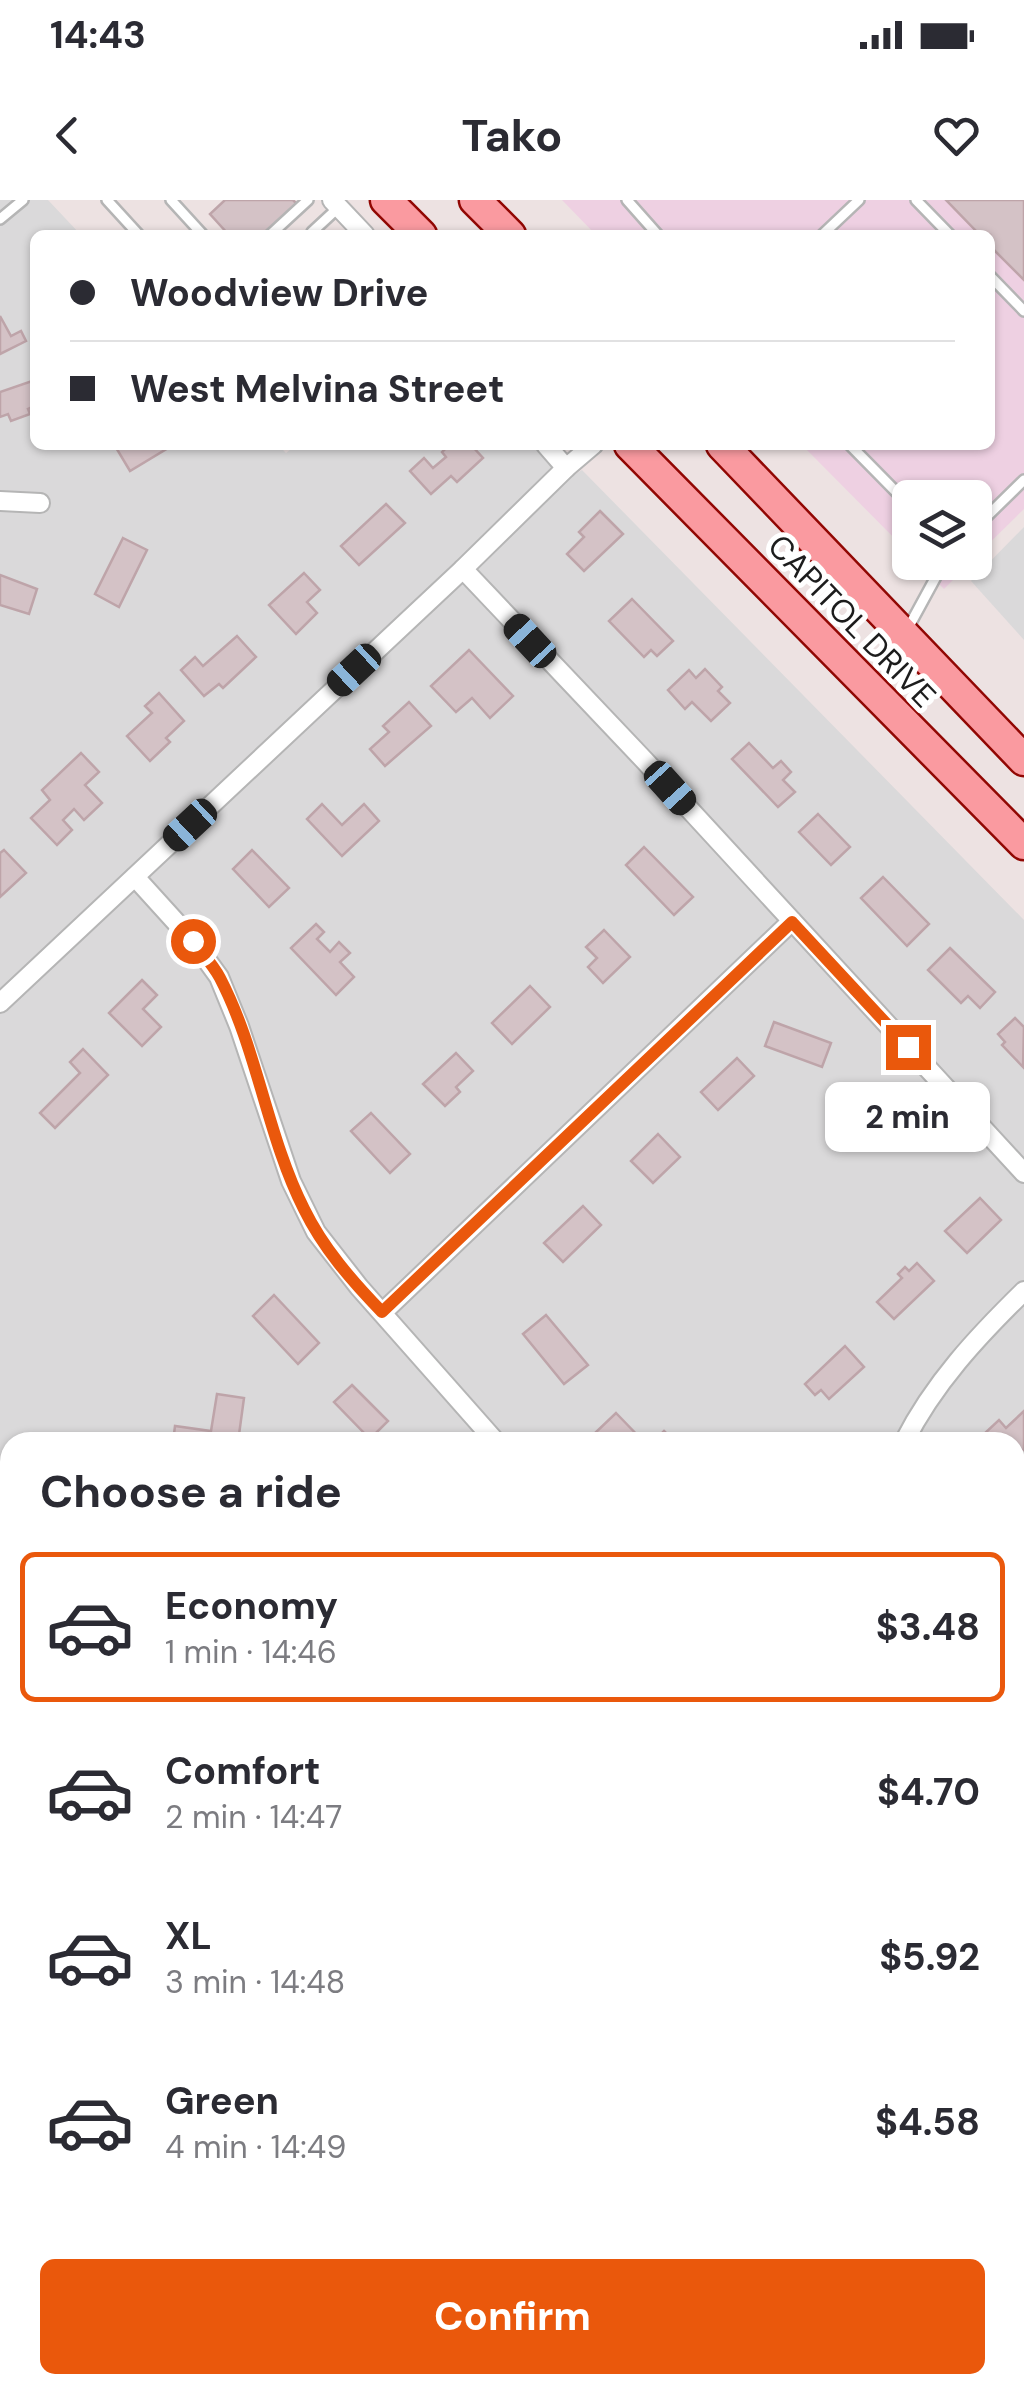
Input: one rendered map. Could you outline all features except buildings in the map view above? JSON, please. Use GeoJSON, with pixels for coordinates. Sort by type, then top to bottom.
{"type":"FeatureCollection","features":[{"type":"Feature","properties":{"kind":"main road"},"geometry":{"type":"LineString","coordinates":[[386,200],[416,230]]}},
{"type":"Feature","properties":{"kind":"main road"},"geometry":{"type":"LineString","coordinates":[[461,200],[501,219]]}},
{"type":"Feature","properties":{"kind":"main road"},"geometry":{"type":"LineString","coordinates":[[475,200],[501,219]]}},
{"type":"Feature","properties":{"kind":"main road","name":"CAPITOL DRIVE"},"geometry":{"type":"LineString","coordinates":[[635,450],[1024,844]]}},
{"type":"Feature","properties":{"kind":"main road","name":"CAPITOL DRIVE"},"geometry":{"type":"LineString","coordinates":[[727,450],[1024,760]]}},
{"type":"Feature","properties":{"kind":"street"},"geometry":{"type":"LineString","coordinates":[[335,204],[359,230]]}},
{"type":"Feature","properties":{"kind":"street"},"geometry":{"type":"LineString","coordinates":[[550,450],[566,468]]}},
{"type":"Feature","properties":{"kind":"street"},"geometry":{"type":"LineString","coordinates":[[0,1003],[587,450]]}},
{"type":"Feature","properties":{"kind":"street"},"geometry":{"type":"LineString","coordinates":[[0,501],[40,502]]}},
{"type":"Feature","properties":{"kind":"street"},"geometry":{"type":"LineString","coordinates":[[463,569],[1024,1173]]}},
{"type":"Feature","properties":{"kind":"street"},"geometry":{"type":"LineString","coordinates":[[134,877],[193,941],[219,977],[304,1210],[334,1256],[487,1432]]}},
{"type":"Feature","properties":{"kind":"street"},"geometry":{"type":"LineString","coordinates":[[382,1312],[792,922]]}},
{"type":"Feature","properties":{"kind":"street"},"geometry":{"type":"LineString","coordinates":[[910,1432],[961,1355],[1024,1291]]}},
{"type":"Feature","properties":{"kind":"lane"},"geometry":{"type":"LineString","coordinates":[[2,200],[10,209]]}},
{"type":"Feature","properties":{"kind":"lane"},"geometry":{"type":"LineString","coordinates":[[0,219],[22,200]]}},
{"type":"Feature","properties":{"kind":"lane"},"geometry":{"type":"LineString","coordinates":[[107,200],[135,230]]}},
{"type":"Feature","properties":{"kind":"lane"},"geometry":{"type":"LineString","coordinates":[[275,230],[308,200]]}},
{"type":"Feature","properties":{"kind":"lane"},"geometry":{"type":"LineString","coordinates":[[628,200],[654,230]]}},
{"type":"Feature","properties":{"kind":"lane"},"geometry":{"type":"LineString","coordinates":[[827,230],[859,200]]}},
{"type":"Feature","properties":{"kind":"lane"},"geometry":{"type":"LineString","coordinates":[[916,200],[945,230]]}},
{"type":"Feature","properties":{"kind":"lane"},"geometry":{"type":"LineString","coordinates":[[178,202],[199,230]]}},
{"type":"Feature","properties":{"kind":"lane"},"geometry":{"type":"LineString","coordinates":[[316,230],[335,204]]}},
{"type":"Feature","properties":{"kind":"lane"},"geometry":{"type":"LineString","coordinates":[[995,281],[1024,312]]}},
{"type":"Feature","properties":{"kind":"lane"},"geometry":{"type":"LineString","coordinates":[[855,450],[892,488]]}},
{"type":"Feature","properties":{"kind":"lane"},"geometry":{"type":"LineString","coordinates":[[992,511],[1024,480]]}},
{"type":"Feature","properties":{"kind":"lane"},"geometry":{"type":"LineString","coordinates":[[905,636],[935,580]]}},
{"type":"Feature","properties":{"kind":"shaded area"},"geometry":{"type":"Polygon","coordinates":[[[0,200],[48,200],[76,230],[30,230],[30,450],[537,450],[564,481],[582,470],[1024,920],[1024,1432],[0,1432],[0,200]]]}},
{"type":"Feature","properties":{"kind":"shaded area"},"geometry":{"type":"Polygon","coordinates":[[[562,200],[1024,200],[1024,509],[992,540],[992,480],[892,480],[892,536],[807,450],[995,450],[995,230],[591,230],[562,200]]]}},
{"type":"Feature","properties":{"kind":"shaded area"},"geometry":{"type":"Polygon","coordinates":[[[1024,527],[1024,640],[971,581],[992,580],[992,560],[1024,527]]]}},
{"type":"Feature","properties":{"kind":"shaded area"},"geometry":{"type":"Polygon","coordinates":[[[935,580],[953,580],[944,589],[935,580]]]}},
{"type":"Feature","properties":{"kind":"route"},"geometry":{"type":"LineString","coordinates":[[193,941],[219,977],[304,1210],[334,1256],[382,1312],[792,922],[908,1047]]}}]}
